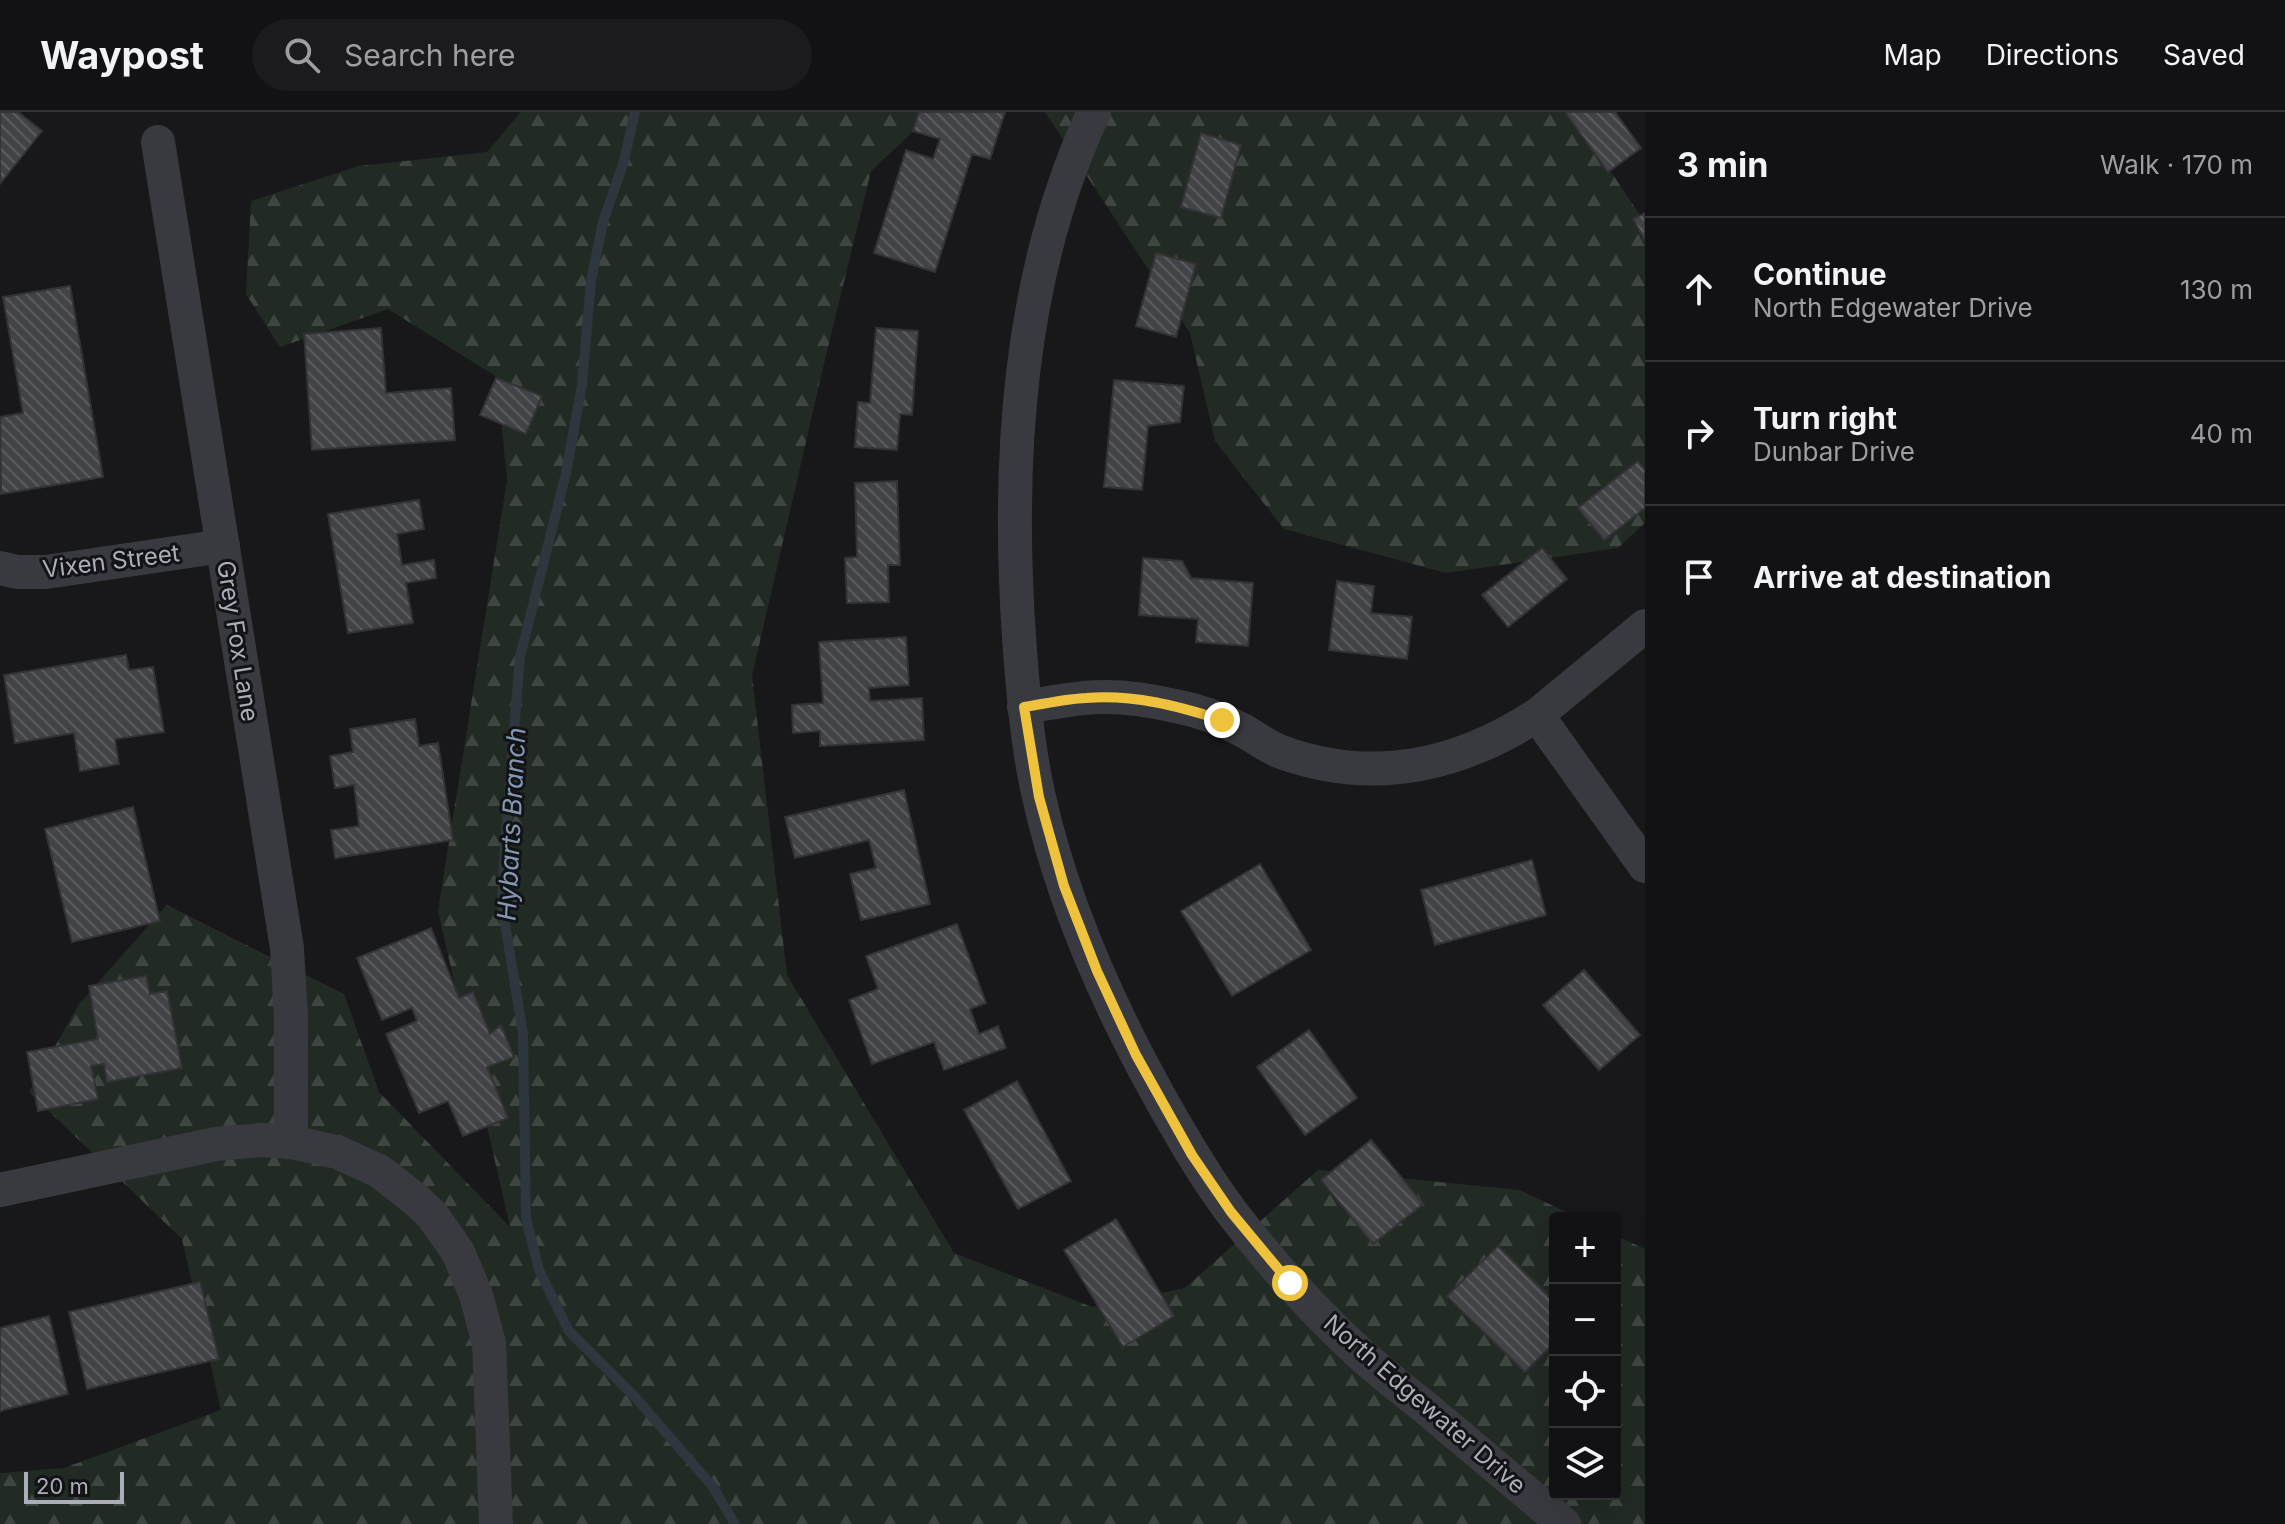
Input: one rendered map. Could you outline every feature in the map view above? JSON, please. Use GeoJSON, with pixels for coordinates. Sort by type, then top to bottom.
{"type":"FeatureCollection","features":[{"type":"Feature","properties":{"kind":"street","name":"North Edgewater Drive"},"geometry":{"type":"LineString","coordinates":[[1094,112],[1061,199],[1037,288],[1025,355],[1017,447],[1014,562],[1024,707],[1039,797],[1064,886],[1097,971],[1129,1041],[1192,1155],[1231,1212],[1280,1272],[1343,1337],[1564,1524]]}},
{"type":"Feature","properties":{"kind":"street","name":"Grey Fox Lane"},"geometry":{"type":"LineString","coordinates":[[158,142],[287,948],[291,1017],[291,1142]]}},
{"type":"Feature","properties":{"kind":"street","name":"Vixen Street"},"geometry":{"type":"LineString","coordinates":[[0,568],[17,572],[46,572],[223,546]]}},
{"type":"Feature","properties":{"kind":"street"},"geometry":{"type":"LineString","coordinates":[[1024,707],[1087,698],[1133,699],[1178,706],[1222,720],[1278,751],[1345,769],[1391,769],[1436,762],[1480,747],[1537,715],[1645,626]]}},
{"type":"Feature","properties":{"kind":"street"},"geometry":{"type":"LineString","coordinates":[[1537,715],[1645,866]]}},
{"type":"Feature","properties":{"kind":"street"},"geometry":{"type":"LineString","coordinates":[[0,1190],[216,1144],[261,1140],[291,1142],[337,1152],[379,1171],[432,1215],[458,1252],[476,1295],[489,1343],[496,1524]]}},
{"type":"Feature","properties":{"kind":"green space"},"geometry":{"type":"Polygon","coordinates":[[[521,112],[934,112],[871,171],[752,676],[787,975],[954,1253],[1092,1307],[1185,1288],[1318,1170],[1520,1190],[1566,1212],[1549,1212],[1549,1500],[1621,1500],[1621,1238],[1645,1249],[1645,1524],[0,1524],[0,1473],[64,1468],[221,1410],[182,1239],[29,1092],[79,1004],[167,905],[344,994],[379,1092],[510,1227],[438,911],[507,480],[497,377],[388,309],[280,347],[246,294],[251,201],[359,166],[487,152],[521,112]]]}},
{"type":"Feature","properties":{"kind":"green space"},"geometry":{"type":"Polygon","coordinates":[[[1045,112],[1577,112],[1588,137],[1645,223],[1645,523],[1618,548],[1446,573],[1284,529],[1215,441],[1190,333],[1045,112]]]}},
{"type":"Feature","properties":{"kind":"building"},"geometry":{"type":"Polygon","coordinates":[[[0,112],[18,112],[42,131],[0,184],[0,112]]]}},
{"type":"Feature","properties":{"kind":"building"},"geometry":{"type":"Polygon","coordinates":[[[919,112],[1005,112],[990,159],[972,154],[935,272],[874,253],[906,150],[933,159],[940,139],[913,131],[919,112]]]}},
{"type":"Feature","properties":{"kind":"building"},"geometry":{"type":"Polygon","coordinates":[[[1565,112],[1615,112],[1641,148],[1608,172],[1565,112]]]}},
{"type":"Feature","properties":{"kind":"building"},"geometry":{"type":"Polygon","coordinates":[[[1201,133],[1241,145],[1221,218],[1181,207],[1201,133]]]}},
{"type":"Feature","properties":{"kind":"building"},"geometry":{"type":"Polygon","coordinates":[[[1645,213],[1645,241],[1633,219],[1645,213]]]}},
{"type":"Feature","properties":{"kind":"building"},"geometry":{"type":"Polygon","coordinates":[[[1156,253],[1196,264],[1176,337],[1136,326],[1156,253]]]}},
{"type":"Feature","properties":{"kind":"building"},"geometry":{"type":"Polygon","coordinates":[[[70,286],[103,477],[1,494],[0,417],[23,413],[3,297],[70,286]]]}},
{"type":"Feature","properties":{"kind":"building"},"geometry":{"type":"Polygon","coordinates":[[[381,328],[386,393],[451,388],[455,440],[312,450],[304,334],[381,328]]]}},
{"type":"Feature","properties":{"kind":"building"},"geometry":{"type":"Polygon","coordinates":[[[876,328],[918,331],[912,415],[900,414],[897,450],[855,447],[858,402],[870,403],[876,328]]]}},
{"type":"Feature","properties":{"kind":"building"},"geometry":{"type":"Polygon","coordinates":[[[496,378],[542,396],[526,434],[480,415],[496,378]]]}},
{"type":"Feature","properties":{"kind":"building"},"geometry":{"type":"Polygon","coordinates":[[[1114,380],[1184,386],[1180,422],[1148,426],[1142,490],[1104,487],[1114,380]]]}},
{"type":"Feature","properties":{"kind":"building"},"geometry":{"type":"Polygon","coordinates":[[[1638,461],[1645,470],[1645,508],[1604,540],[1578,508],[1638,461]]]}},
{"type":"Feature","properties":{"kind":"building"},"geometry":{"type":"Polygon","coordinates":[[[897,481],[900,565],[888,565],[889,602],[847,603],[845,558],[857,557],[855,483],[897,481]]]}},
{"type":"Feature","properties":{"kind":"building"},"geometry":{"type":"Polygon","coordinates":[[[419,500],[424,529],[397,534],[402,565],[434,560],[436,578],[406,583],[413,623],[348,633],[328,514],[419,500]]]}},
{"type":"Feature","properties":{"kind":"building"},"geometry":{"type":"Polygon","coordinates":[[[1542,548],[1567,579],[1508,627],[1482,595],[1542,548]]]}},
{"type":"Feature","properties":{"kind":"building"},"geometry":{"type":"Polygon","coordinates":[[[1143,558],[1182,561],[1191,578],[1253,583],[1248,646],[1196,642],[1198,619],[1139,615],[1143,558]]]}},
{"type":"Feature","properties":{"kind":"building"},"geometry":{"type":"Polygon","coordinates":[[[1337,581],[1374,586],[1371,613],[1412,617],[1407,659],[1329,650],[1337,581]]]}},
{"type":"Feature","properties":{"kind":"building"},"geometry":{"type":"Polygon","coordinates":[[[906,637],[909,685],[869,688],[870,701],[922,698],[924,740],[820,746],[820,731],[793,733],[792,705],[823,703],[819,642],[906,637]]]}},
{"type":"Feature","properties":{"kind":"building"},"geometry":{"type":"Polygon","coordinates":[[[126,655],[129,670],[153,667],[164,732],[115,739],[119,764],[80,771],[74,733],[15,743],[4,675],[126,655]]]}},
{"type":"Feature","properties":{"kind":"building"},"geometry":{"type":"Polygon","coordinates":[[[415,719],[419,746],[438,743],[453,840],[335,858],[331,830],[359,826],[354,785],[335,788],[330,756],[353,752],[350,729],[415,719]]]}},
{"type":"Feature","properties":{"kind":"building"},"geometry":{"type":"Polygon","coordinates":[[[904,790],[930,904],[861,920],[850,874],[876,868],[869,840],[795,858],[785,817],[904,790]]]}},
{"type":"Feature","properties":{"kind":"building"},"geometry":{"type":"Polygon","coordinates":[[[133,807],[160,921],[72,942],[45,829],[133,807]]]}},
{"type":"Feature","properties":{"kind":"building"},"geometry":{"type":"Polygon","coordinates":[[[1532,860],[1546,915],[1435,945],[1421,890],[1532,860]]]}},
{"type":"Feature","properties":{"kind":"building"},"geometry":{"type":"Polygon","coordinates":[[[1260,864],[1311,950],[1232,996],[1181,911],[1260,864]]]}},
{"type":"Feature","properties":{"kind":"building"},"geometry":{"type":"Polygon","coordinates":[[[957,924],[986,1003],[970,1009],[979,1034],[998,1026],[1006,1048],[944,1070],[934,1042],[872,1064],[849,1000],[878,989],[866,956],[957,924]]]}},
{"type":"Feature","properties":{"kind":"building"},"geometry":{"type":"Polygon","coordinates":[[[431,928],[459,998],[473,992],[490,1034],[501,1025],[514,1057],[487,1067],[508,1118],[463,1136],[448,1101],[419,1113],[386,1034],[417,1021],[412,1008],[382,1020],[357,958],[431,928]]]}},
{"type":"Feature","properties":{"kind":"building"},"geometry":{"type":"Polygon","coordinates":[[[1584,970],[1640,1035],[1599,1070],[1543,1005],[1584,970]]]}},
{"type":"Feature","properties":{"kind":"building"},"geometry":{"type":"Polygon","coordinates":[[[146,976],[150,994],[167,991],[182,1068],[107,1082],[104,1064],[91,1066],[98,1099],[38,1111],[27,1052],[98,1039],[89,986],[146,976]]]}},
{"type":"Feature","properties":{"kind":"building"},"geometry":{"type":"Polygon","coordinates":[[[1309,1030],[1357,1098],[1305,1135],[1257,1067],[1309,1030]]]}},
{"type":"Feature","properties":{"kind":"building"},"geometry":{"type":"Polygon","coordinates":[[[1017,1081],[1071,1181],[1018,1209],[964,1110],[1017,1081]]]}},
{"type":"Feature","properties":{"kind":"building"},"geometry":{"type":"Polygon","coordinates":[[[1371,1140],[1423,1204],[1373,1244],[1321,1180],[1371,1140]]]}},
{"type":"Feature","properties":{"kind":"building"},"geometry":{"type":"Polygon","coordinates":[[[1116,1219],[1174,1316],[1123,1347],[1064,1250],[1116,1219]]]}},
{"type":"Feature","properties":{"kind":"building"},"geometry":{"type":"Polygon","coordinates":[[[1498,1246],[1549,1296],[1549,1348],[1525,1372],[1447,1296],[1498,1246]]]}},
{"type":"Feature","properties":{"kind":"building"},"geometry":{"type":"Polygon","coordinates":[[[200,1282],[219,1359],[87,1389],[69,1312],[200,1282]]]}},
{"type":"Feature","properties":{"kind":"building"},"geometry":{"type":"Polygon","coordinates":[[[49,1316],[68,1394],[0,1411],[0,1328],[49,1316]]]}},
{"type":"Feature","properties":{"kind":"waterway","name":"Hybarts Branch"},"geometry":{"type":"LineString","coordinates":[[635,112],[624,161],[603,222],[591,281],[582,385],[566,473],[520,657],[502,905],[523,1034],[526,1218],[539,1270],[569,1331],[636,1398],[713,1487],[735,1524]]}},
{"type":"Feature","properties":{"kind":"route"},"geometry":{"type":"LineString","coordinates":[[1222,720],[1178,706],[1133,699],[1087,698],[1024,707],[1039,797],[1064,886],[1097,971],[1136,1055],[1192,1155],[1231,1212],[1290,1283]]}}]}
